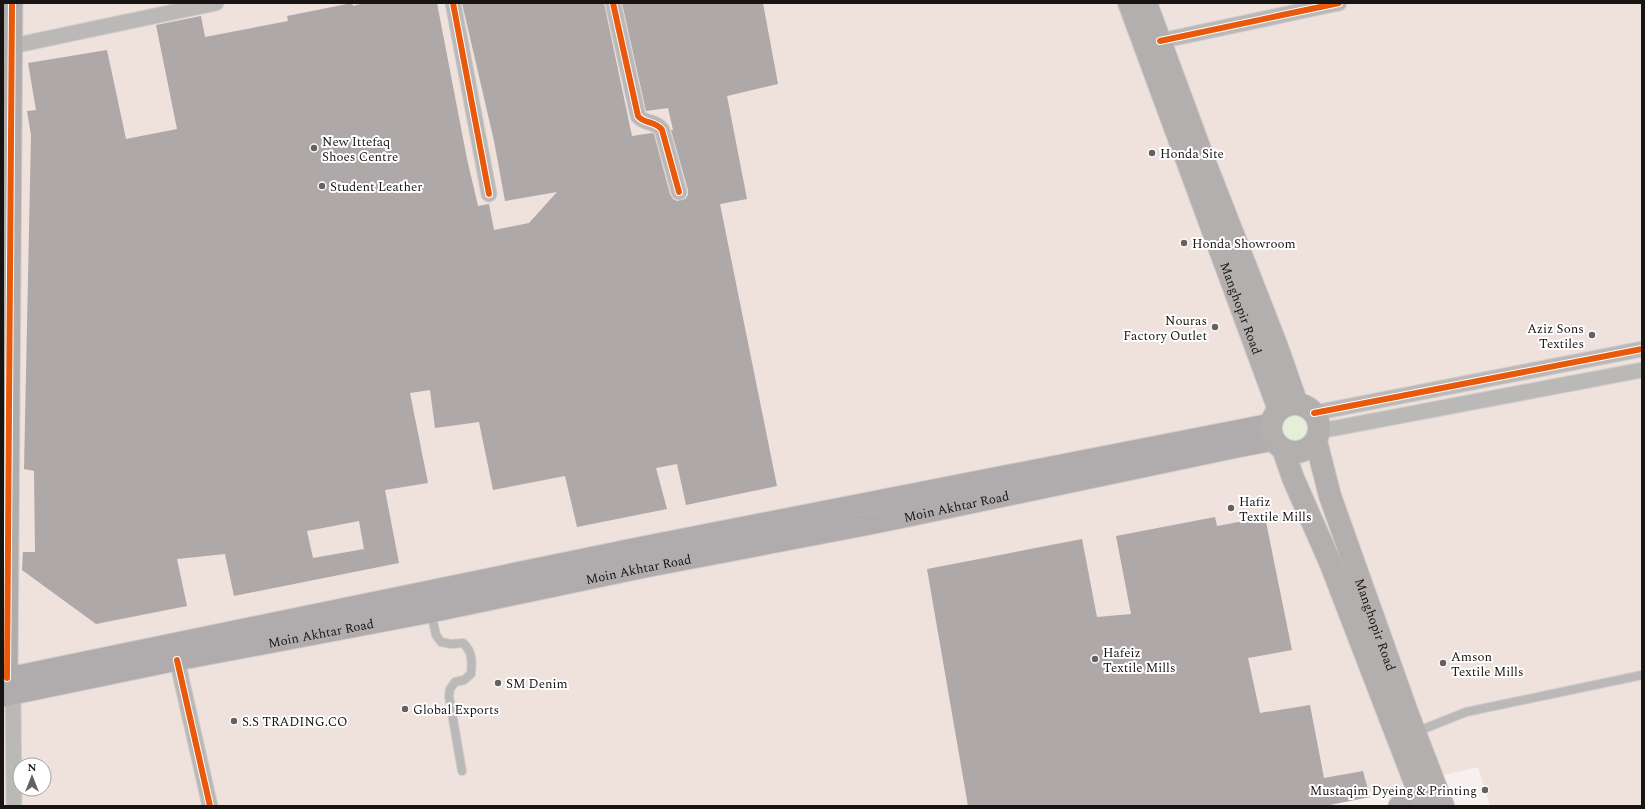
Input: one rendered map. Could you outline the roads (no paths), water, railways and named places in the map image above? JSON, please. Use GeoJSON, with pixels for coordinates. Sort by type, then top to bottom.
{"type":"FeatureCollection","features":[{"type":"Feature","properties":{"kind":"main road"},"geometry":{"type":"LineString","coordinates":[[6,687],[8,48],[12,3]]}},
{"type":"Feature","properties":{"kind":"main road","name":"Manghopir Road"},"geometry":{"type":"LineString","coordinates":[[1129,3],[1294,427],[1327,487],[1430,804]]}},
{"type":"Feature","properties":{"kind":"main road"},"geometry":{"type":"LineString","coordinates":[[1146,3],[1204,160],[1276,344],[1294,427]]}},
{"type":"Feature","properties":{"kind":"main road","name":"Manghopir Road"},"geometry":{"type":"LineString","coordinates":[[1294,427],[1301,494],[1407,736]]}},
{"type":"Feature","properties":{"kind":"main road","name":"Moin Akhtar Road"},"geometry":{"type":"LineString","coordinates":[[6,687],[638,548],[876,501],[1294,427]]}},
{"type":"Feature","properties":{"kind":"main road","name":"Moin Akhtar Road"},"geometry":{"type":"LineString","coordinates":[[6,687],[177,660],[431,612],[645,567],[880,522],[1230,448],[1294,427]]}},
{"type":"Feature","properties":{"kind":"main road"},"geometry":{"type":"LineString","coordinates":[[1301,494],[1304,486],[1311,481],[1320,481],[1327,487]]}},
{"type":"Feature","properties":{"kind":"main road"},"geometry":{"type":"LineString","coordinates":[[876,501],[880,522]]}},
{"type":"Feature","properties":{"kind":"main road"},"geometry":{"type":"LineString","coordinates":[[1399,806],[1430,804]]}},
{"type":"Feature","properties":{"kind":"street"},"geometry":{"type":"LineString","coordinates":[[8,48],[216,3]]}},
{"type":"Feature","properties":{"kind":"street"},"geometry":{"type":"LineString","coordinates":[[454,3],[489,194]]}},
{"type":"Feature","properties":{"kind":"street"},"geometry":{"type":"LineString","coordinates":[[613,3],[638,116],[641,120],[659,126],[662,130],[680,192]]}},
{"type":"Feature","properties":{"kind":"street"},"geometry":{"type":"LineString","coordinates":[[1160,40],[1339,3]]}},
{"type":"Feature","properties":{"kind":"street"},"geometry":{"type":"LineString","coordinates":[[1294,427],[1642,349]]}},
{"type":"Feature","properties":{"kind":"street"},"geometry":{"type":"LineString","coordinates":[[1294,427],[1642,370]]}},
{"type":"Feature","properties":{"kind":"street"},"geometry":{"type":"LineString","coordinates":[[177,660],[210,806]]}},
{"type":"Feature","properties":{"kind":"street"},"geometry":{"type":"LineString","coordinates":[[6,687],[14,806]]}},
{"type":"Feature","properties":{"kind":"lane"},"geometry":{"type":"LineString","coordinates":[[431,612],[436,635],[441,642],[451,644],[463,643],[467,647],[472,658],[471,674],[464,680],[455,682],[450,689],[462,771]]}},
{"type":"Feature","properties":{"kind":"lane"},"geometry":{"type":"LineString","coordinates":[[1407,736],[1466,712],[1642,675]]}},
{"type":"Feature","properties":{"kind":"place","name":"New Ittefaq Shoes Centre"},"geometry":{"type":"Point","coordinates":[314,148]}},
{"type":"Feature","properties":{"kind":"place","name":"Honda Site"},"geometry":{"type":"Point","coordinates":[1152,153]}},
{"type":"Feature","properties":{"kind":"place","name":"Student Leather"},"geometry":{"type":"Point","coordinates":[322,186]}},
{"type":"Feature","properties":{"kind":"place","name":"Honda Showroom"},"geometry":{"type":"Point","coordinates":[1184,243]}},
{"type":"Feature","properties":{"kind":"place","name":"Nouras Factory Outlet"},"geometry":{"type":"Point","coordinates":[1215,327]}},
{"type":"Feature","properties":{"kind":"place","name":"Aziz Sons Textiles"},"geometry":{"type":"Point","coordinates":[1592,335]}},
{"type":"Feature","properties":{"kind":"place","name":"Hafiz Textile Mills"},"geometry":{"type":"Point","coordinates":[1231,508]}},
{"type":"Feature","properties":{"kind":"place","name":"Hafeiz Textile Mills"},"geometry":{"type":"Point","coordinates":[1095,659]}},
{"type":"Feature","properties":{"kind":"place","name":"Amson Textile Mills"},"geometry":{"type":"Point","coordinates":[1443,663]}},
{"type":"Feature","properties":{"kind":"place","name":"SM Denim"},"geometry":{"type":"Point","coordinates":[498,683]}},
{"type":"Feature","properties":{"kind":"place","name":"Global Exports"},"geometry":{"type":"Point","coordinates":[405,709]}},
{"type":"Feature","properties":{"kind":"place","name":"S.S TRADING.CO"},"geometry":{"type":"Point","coordinates":[234,721]}},
{"type":"Feature","properties":{"kind":"place","name":"Mustaqim Dyeing & Printing"},"geometry":{"type":"Point","coordinates":[1485,790]}}]}
